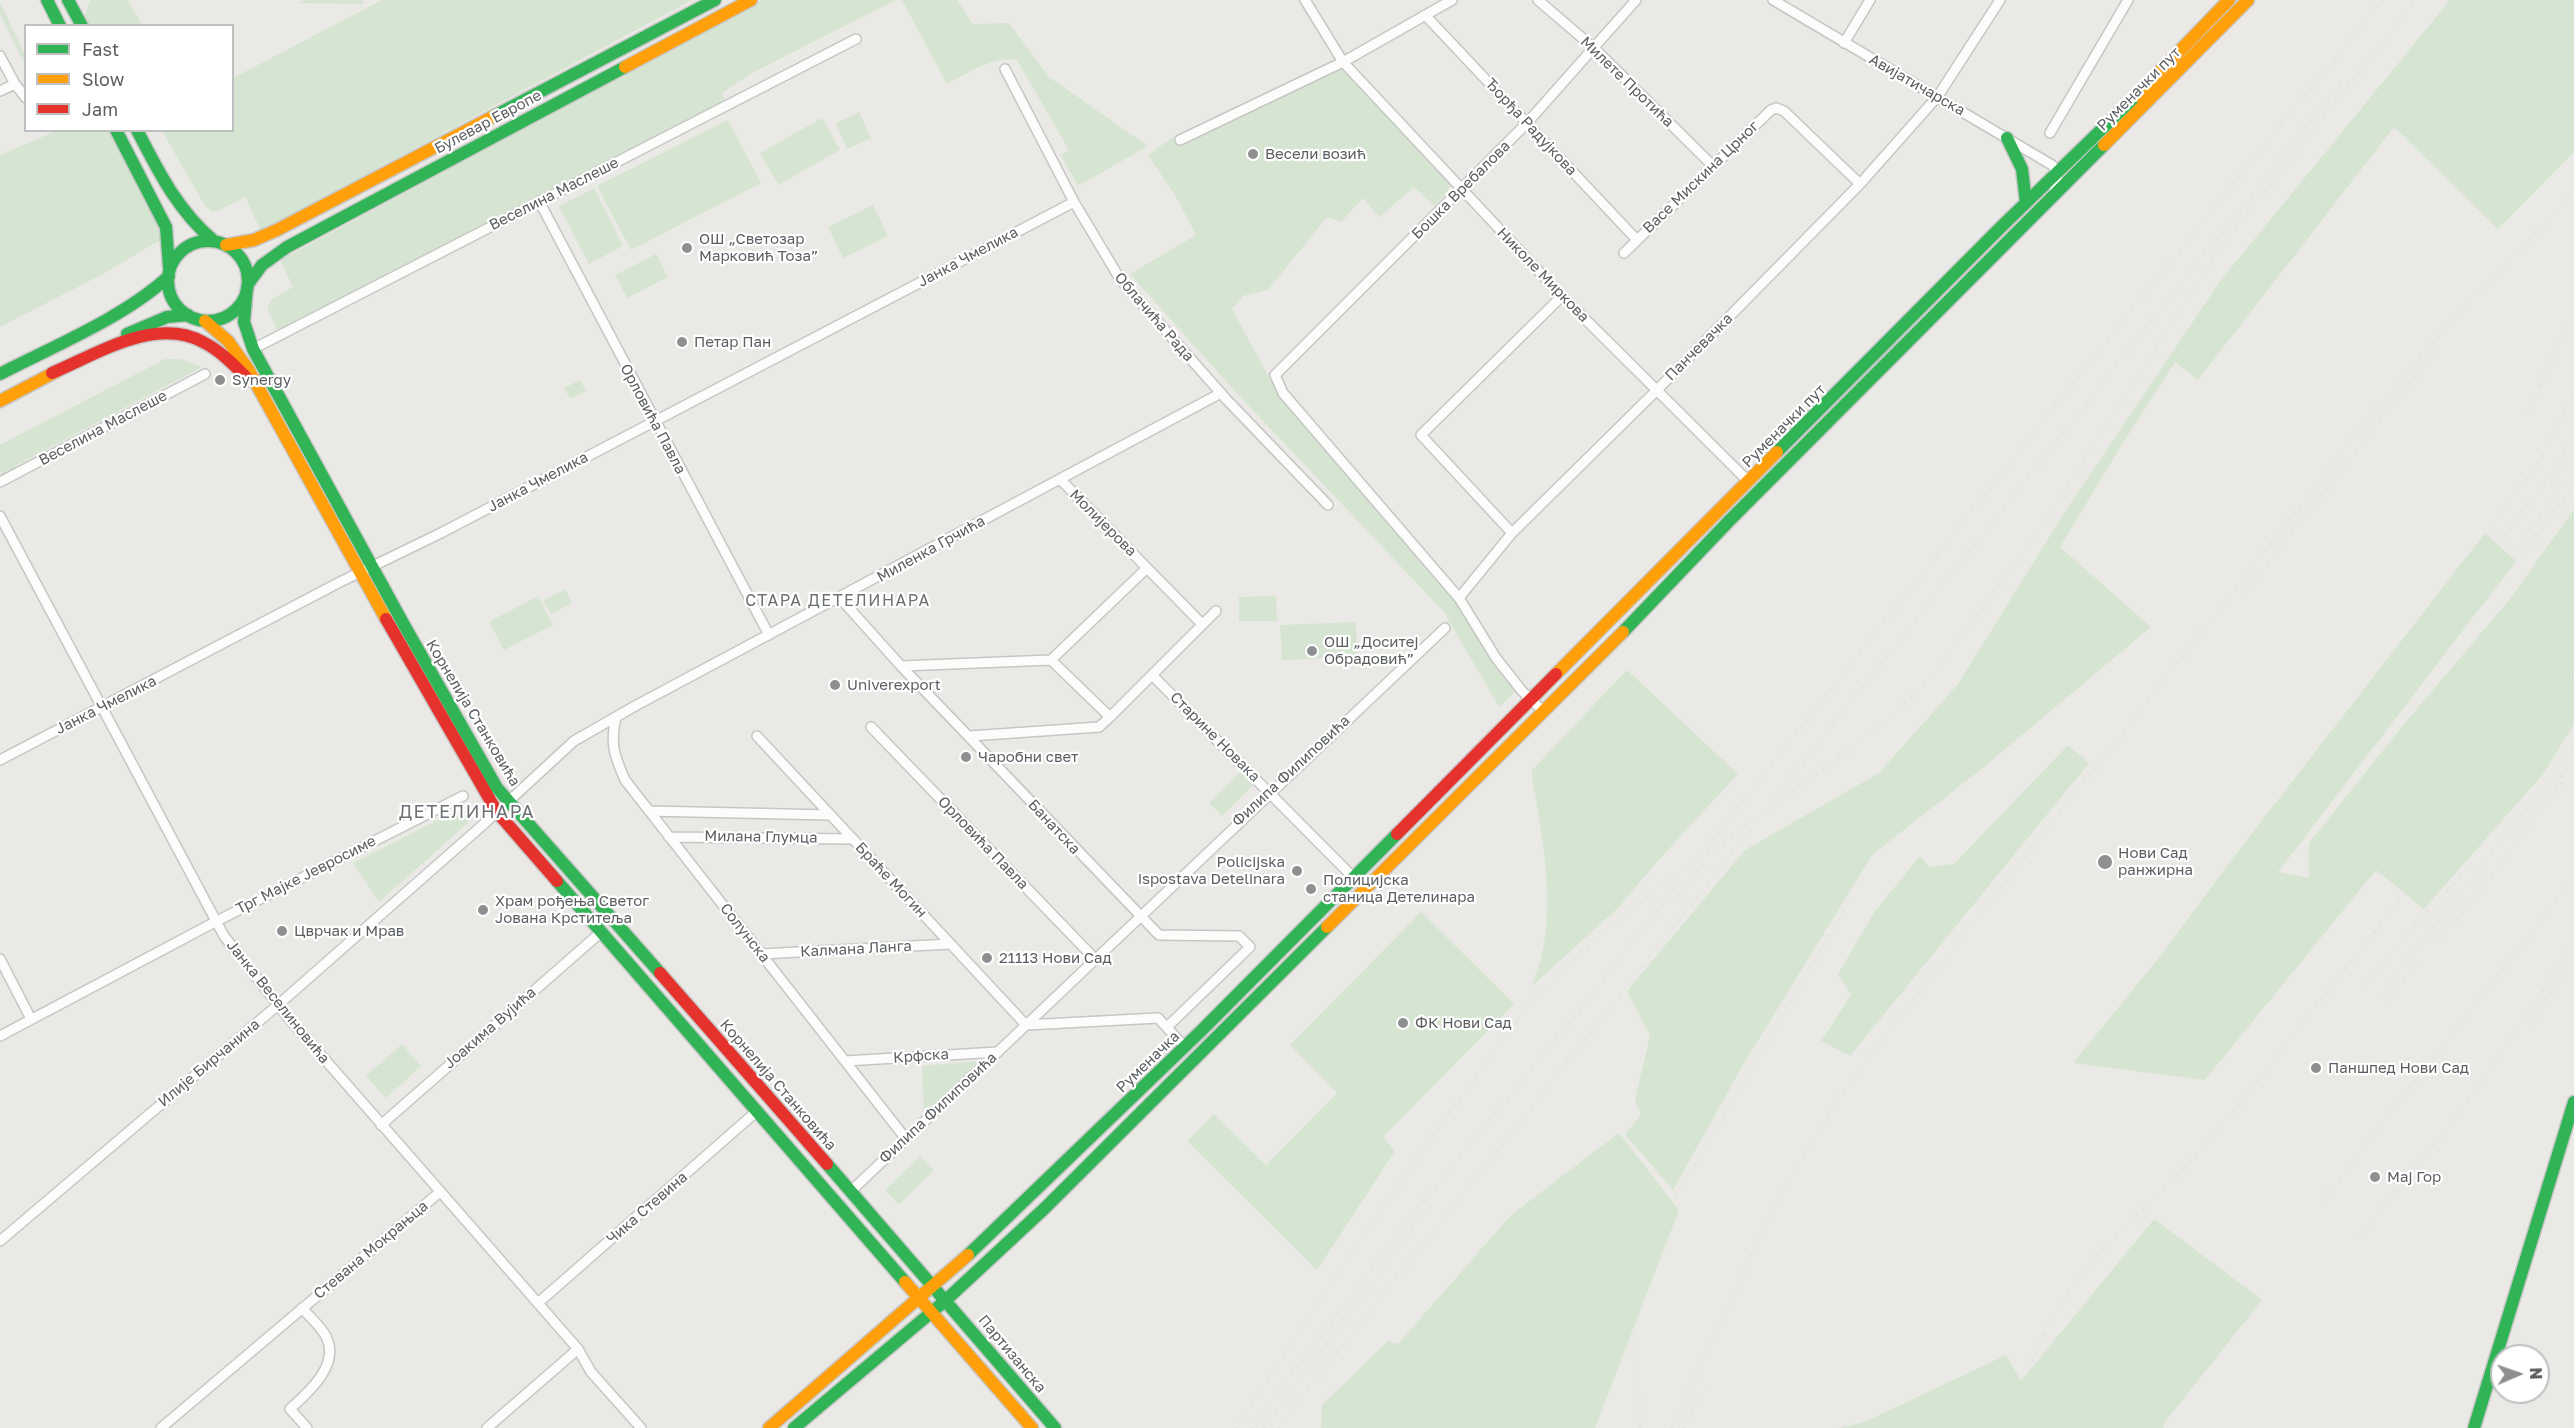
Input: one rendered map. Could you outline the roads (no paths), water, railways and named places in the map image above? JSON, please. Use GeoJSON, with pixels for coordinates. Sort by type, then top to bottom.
{"type":"FeatureCollection","features":[{"type":"Feature","properties":{"kind":"main road"},"geometry":{"type":"LineString","coordinates":[[47,0],[59,24]]}},
{"type":"Feature","properties":{"kind":"main road"},"geometry":{"type":"LineString","coordinates":[[68,0],[81,24]]}},
{"type":"Feature","properties":{"kind":"main road","name":"Булевар Европе"},"geometry":{"type":"LineString","coordinates":[[220,243],[254,240],[277,230],[715,0]]}},
{"type":"Feature","properties":{"kind":"main road","name":"Булевар Европе"},"geometry":{"type":"LineString","coordinates":[[248,286],[262,265],[287,247],[752,0]]}},
{"type":"Feature","properties":{"kind":"main road","name":"Руменачки пут"},"geometry":{"type":"LineString","coordinates":[[1530,699],[2229,0]]}},
{"type":"Feature","properties":{"kind":"main road","name":"Руменачки пут"},"geometry":{"type":"LineString","coordinates":[[1543,711],[2248,0]]}},
{"type":"Feature","properties":{"kind":"main road"},"geometry":{"type":"LineString","coordinates":[[117,132],[166,227],[172,298],[188,315]]}},
{"type":"Feature","properties":{"kind":"main road"},"geometry":{"type":"LineString","coordinates":[[0,401],[148,323],[167,317],[188,315],[205,321],[219,319],[232,312],[242,302],[248,286],[243,261],[200,230],[179,207],[138,132]]}},
{"type":"Feature","properties":{"kind":"main road"},"geometry":{"type":"LineString","coordinates":[[2007,138],[2026,176],[2026,203]]}},
{"type":"Feature","properties":{"kind":"main road"},"geometry":{"type":"LineString","coordinates":[[0,374],[130,306],[154,290],[169,274],[174,260],[183,250],[201,241],[220,243]]}},
{"type":"Feature","properties":{"kind":"main road","name":"Корнелија Станковића"},"geometry":{"type":"LineString","coordinates":[[248,286],[244,322],[253,349],[491,778],[509,802],[934,1286]]}},
{"type":"Feature","properties":{"kind":"main road","name":"Корнелија Станковића"},"geometry":{"type":"LineString","coordinates":[[205,321],[228,341],[261,391],[360,573],[497,812],[931,1312]]}},
{"type":"Feature","properties":{"kind":"main road"},"geometry":{"type":"LineString","coordinates":[[52,373],[145,334],[161,332],[200,338],[216,348],[261,391]]}},
{"type":"Feature","properties":{"kind":"main road","name":"Руменачка"},"geometry":{"type":"LineString","coordinates":[[769,1428],[934,1286],[1067,1162],[1185,1047],[1530,699]]}},
{"type":"Feature","properties":{"kind":"main road","name":"Руменачка"},"geometry":{"type":"LineString","coordinates":[[794,1428],[946,1300],[1052,1202],[1543,711]]}},
{"type":"Feature","properties":{"kind":"main road"},"geometry":{"type":"LineString","coordinates":[[2474,1428],[2574,1102]]}},
{"type":"Feature","properties":{"kind":"main road","name":"Партизанска"},"geometry":{"type":"LineString","coordinates":[[934,1286],[1054,1428]]}},
{"type":"Feature","properties":{"kind":"main road"},"geometry":{"type":"LineString","coordinates":[[931,1312],[1032,1428]]}},
{"type":"Feature","properties":{"kind":"street"},"geometry":{"type":"LineString","coordinates":[[1305,0],[1343,62]]}},
{"type":"Feature","properties":{"kind":"street"},"geometry":{"type":"LineString","coordinates":[[1180,140],[1343,62],[1452,0]]}},
{"type":"Feature","properties":{"kind":"street","name":"Милете Протића"},"geometry":{"type":"LineString","coordinates":[[1538,0],[1595,49],[1713,166]]}},
{"type":"Feature","properties":{"kind":"street","name":"Бошка Вребалова"},"geometry":{"type":"LineString","coordinates":[[1459,598],[1282,393],[1276,382],[1277,371],[1431,221],[1527,123],[1595,49],[1636,0]]}},
{"type":"Feature","properties":{"kind":"street","name":"Авијатичарска"},"geometry":{"type":"LineString","coordinates":[[1773,0],[2052,165],[2058,173]]}},
{"type":"Feature","properties":{"kind":"street"},"geometry":{"type":"LineString","coordinates":[[1844,43],[1870,0]]}},
{"type":"Feature","properties":{"kind":"street","name":"Панчевачка"},"geometry":{"type":"LineString","coordinates":[[1459,598],[1512,533],[1860,184],[1938,96],[2000,0]]}},
{"type":"Feature","properties":{"kind":"street"},"geometry":{"type":"LineString","coordinates":[[2050,133],[2128,0]]}},
{"type":"Feature","properties":{"kind":"street","name":"Ђорђа Радујкова"},"geometry":{"type":"LineString","coordinates":[[1425,15],[1637,240]]}},
{"type":"Feature","properties":{"kind":"street","name":"Веселина Маслеше"},"geometry":{"type":"LineString","coordinates":[[253,349],[856,39]]}},
{"type":"Feature","properties":{"kind":"street"},"geometry":{"type":"LineString","coordinates":[[0,56],[24,95]]}},
{"type":"Feature","properties":{"kind":"street","name":"Николе Миркова"},"geometry":{"type":"LineString","coordinates":[[1343,62],[1562,296],[1749,482]]}},
{"type":"Feature","properties":{"kind":"street","name":"Облачића Рада"},"geometry":{"type":"LineString","coordinates":[[1005,69],[1074,202],[1120,279],[1221,393],[1328,505]]}},
{"type":"Feature","properties":{"kind":"street"},"geometry":{"type":"LineString","coordinates":[[0,91],[15,84]]}},
{"type":"Feature","properties":{"kind":"street","name":"Васе Мискина Црног"},"geometry":{"type":"LineString","coordinates":[[1624,253],[1767,112],[1776,108],[1784,111],[1860,184]]}},
{"type":"Feature","properties":{"kind":"street","name":"Руменачки пут"},"geometry":{"type":"LineString","coordinates":[[2051,199],[2056,189],[2058,173]]}},
{"type":"Feature","properties":{"kind":"street","name":"Орловића Павла"},"geometry":{"type":"LineString","coordinates":[[539,201],[769,635]]}},
{"type":"Feature","properties":{"kind":"street","name":"Јанка Чмелика"},"geometry":{"type":"LineString","coordinates":[[0,760],[1074,202]]}},
{"type":"Feature","properties":{"kind":"street"},"geometry":{"type":"LineString","coordinates":[[1512,533],[1420,435],[1562,296]]}},
{"type":"Feature","properties":{"kind":"street","name":"Веселина Маслеше"},"geometry":{"type":"LineString","coordinates":[[0,482],[205,374]]}},
{"type":"Feature","properties":{"kind":"street","name":"Миленка Грчића"},"geometry":{"type":"LineString","coordinates":[[497,812],[574,741],[1221,393]]}},
{"type":"Feature","properties":{"kind":"street","name":"Молијерова"},"geometry":{"type":"LineString","coordinates":[[1060,479],[1147,568]]}},
{"type":"Feature","properties":{"kind":"street","name":"Јанка Веселиновића"},"geometry":{"type":"LineString","coordinates":[[0,516],[215,922],[278,1005],[578,1348],[591,1372],[640,1428]]}},
{"type":"Feature","properties":{"kind":"street"},"geometry":{"type":"LineString","coordinates":[[901,666],[1051,660],[1147,568],[1202,624]]}},
{"type":"Feature","properties":{"kind":"street","name":"Банатска"},"geometry":{"type":"LineString","coordinates":[[840,598],[901,666],[1139,916]]}},
{"type":"Feature","properties":{"kind":"street"},"geometry":{"type":"LineString","coordinates":[[1459,598],[1496,658],[1543,711]]}},
{"type":"Feature","properties":{"kind":"street"},"geometry":{"type":"LineString","coordinates":[[970,736],[1098,727],[1216,610]]}},
{"type":"Feature","properties":{"kind":"street","name":"Филипа Филиповића"},"geometry":{"type":"LineString","coordinates":[[850,1192],[1269,792],[1445,628]]}},
{"type":"Feature","properties":{"kind":"street"},"geometry":{"type":"LineString","coordinates":[[1051,660],[1110,717]]}},
{"type":"Feature","properties":{"kind":"street","name":"Старине Новака"},"geometry":{"type":"LineString","coordinates":[[1152,675],[1353,877]]}},
{"type":"Feature","properties":{"kind":"street","name":"Солунска"},"geometry":{"type":"LineString","coordinates":[[616,717],[611,742],[625,780],[906,1139]]}},
{"type":"Feature","properties":{"kind":"street","name":"Орловића Павла"},"geometry":{"type":"LineString","coordinates":[[871,727],[1095,959]]}},
{"type":"Feature","properties":{"kind":"street","name":"Браће Могин"},"geometry":{"type":"LineString","coordinates":[[757,736],[1026,1024]]}},
{"type":"Feature","properties":{"kind":"street","name":"Трг Мајке Јевросиме"},"geometry":{"type":"LineString","coordinates":[[0,1036],[215,922],[463,796]]}},
{"type":"Feature","properties":{"kind":"street","name":"Илије Бирчанина"},"geometry":{"type":"LineString","coordinates":[[0,1241],[278,1005],[497,812]]}},
{"type":"Feature","properties":{"kind":"street","name":"Милана Глумца"},"geometry":{"type":"LineString","coordinates":[[649,812],[830,815]]}},
{"type":"Feature","properties":{"kind":"street","name":"Милана Глумца"},"geometry":{"type":"LineString","coordinates":[[669,837],[853,839]]}},
{"type":"Feature","properties":{"kind":"street","name":"Руменачка"},"geometry":{"type":"LineString","coordinates":[[1139,916],[1159,936],[1239,936],[1250,946],[1167,1027]]}},
{"type":"Feature","properties":{"kind":"street","name":"Јоакима Вујића"},"geometry":{"type":"LineString","coordinates":[[381,1125],[600,933]]}},
{"type":"Feature","properties":{"kind":"street","name":"Калмана Ланга"},"geometry":{"type":"LineString","coordinates":[[761,954],[950,944]]}},
{"type":"Feature","properties":{"kind":"street"},"geometry":{"type":"LineString","coordinates":[[0,959],[31,1019]]}},
{"type":"Feature","properties":{"kind":"street"},"geometry":{"type":"LineString","coordinates":[[1026,1024],[1158,1018],[1185,1047]]}},
{"type":"Feature","properties":{"kind":"street","name":"Крфска"},"geometry":{"type":"LineString","coordinates":[[845,1061],[998,1052]]}},
{"type":"Feature","properties":{"kind":"street","name":"Чика Стевина"},"geometry":{"type":"LineString","coordinates":[[538,1303],[756,1112]]}},
{"type":"Feature","properties":{"kind":"street","name":"Стевана Мокрањца"},"geometry":{"type":"LineString","coordinates":[[161,1428],[440,1192]]}},
{"type":"Feature","properties":{"kind":"street","name":"Стевана Мокрањца"},"geometry":{"type":"LineString","coordinates":[[302,1308],[324,1334],[329,1344],[329,1358],[325,1371],[290,1409],[307,1428]]}},
{"type":"Feature","properties":{"kind":"street"},"geometry":{"type":"LineString","coordinates":[[487,1428],[578,1348]]}},
{"type":"Feature","properties":{"kind":"railway"},"geometry":{"type":"LineString","coordinates":[[1701,854],[2092,359],[2382,0]]}},
{"type":"Feature","properties":{"kind":"railway"},"geometry":{"type":"LineString","coordinates":[[1235,1428],[1476,1074],[1541,992],[1574,958],[1628,911],[1858,744],[1908,700],[1944,662],[2037,531],[2212,259],[2416,0]]}},
{"type":"Feature","properties":{"kind":"railway"},"geometry":{"type":"LineString","coordinates":[[1774,799],[2343,79]]}},
{"type":"Feature","properties":{"kind":"railway"},"geometry":{"type":"LineString","coordinates":[[1671,1428],[1780,1192],[1838,1097],[2367,420],[2454,318],[2574,194]]}},
{"type":"Feature","properties":{"kind":"railway"},"geometry":{"type":"LineString","coordinates":[[2529,412],[2569,319]]}},
{"type":"Feature","properties":{"kind":"railway"},"geometry":{"type":"LineString","coordinates":[[2244,593],[2439,346]]}},
{"type":"Feature","properties":{"kind":"railway"},"geometry":{"type":"LineString","coordinates":[[2492,525],[2540,460],[2574,393]]}},
{"type":"Feature","properties":{"kind":"railway"},"geometry":{"type":"LineString","coordinates":[[2504,536],[2550,475],[2574,431]]}},
{"type":"Feature","properties":{"kind":"railway"},"geometry":{"type":"LineString","coordinates":[[2552,486],[2574,454]]}},
{"type":"Feature","properties":{"kind":"railway"},"geometry":{"type":"LineString","coordinates":[[2517,546],[2566,481]]}},
{"type":"Feature","properties":{"kind":"railway"},"geometry":{"type":"LineString","coordinates":[[2525,552],[2574,484]]}},
{"type":"Feature","properties":{"kind":"railway"},"geometry":{"type":"LineString","coordinates":[[2019,1407],[2031,1364],[2048,1327],[2071,1290],[2105,1246],[2189,1163],[2223,1125],[2524,746],[2574,673]]}},
{"type":"Feature","properties":{"kind":"railway"},"geometry":{"type":"LineString","coordinates":[[2379,995],[2513,827],[2574,745]]}},
{"type":"Feature","properties":{"kind":"railway"},"geometry":{"type":"LineString","coordinates":[[2554,784],[2574,762]]}},
{"type":"Feature","properties":{"kind":"railway"},"geometry":{"type":"LineString","coordinates":[[2439,942],[2565,779]]}},
{"type":"Feature","properties":{"kind":"railway"},"geometry":{"type":"LineString","coordinates":[[1278,1428],[1752,828]]}},
{"type":"Feature","properties":{"kind":"railway"},"geometry":{"type":"LineString","coordinates":[[1679,896],[1707,860]]}},
{"type":"Feature","properties":{"kind":"railway"},"geometry":{"type":"LineString","coordinates":[[2366,985],[2395,947],[2471,866]]}},
{"type":"Feature","properties":{"kind":"railway"},"geometry":{"type":"LineString","coordinates":[[2322,1201],[2574,878]]}},
{"type":"Feature","properties":{"kind":"railway"},"geometry":{"type":"LineString","coordinates":[[1251,1428],[1413,1213],[1574,1017],[1681,880]]}},
{"type":"Feature","properties":{"kind":"railway"},"geometry":{"type":"LineString","coordinates":[[1640,1428],[1635,1313],[1642,1274],[1650,1251],[1683,1184],[1851,898]]}},
{"type":"Feature","properties":{"kind":"railway"},"geometry":{"type":"LineString","coordinates":[[2360,1234],[2476,1090],[2528,1014],[2574,934]]}},
{"type":"Feature","properties":{"kind":"railway"},"geometry":{"type":"LineString","coordinates":[[2531,1026],[2574,954]]}},
{"type":"Feature","properties":{"kind":"railway"},"geometry":{"type":"LineString","coordinates":[[2386,1001],[2416,963]]}},
{"type":"Feature","properties":{"kind":"railway"},"geometry":{"type":"LineString","coordinates":[[1264,1428],[1433,1202]]}},
{"type":"Feature","properties":{"kind":"railway"},"geometry":{"type":"LineString","coordinates":[[1683,1428],[1709,1381]]}},
{"type":"Feature","properties":{"kind":"place","name":"Весели возић"},"geometry":{"type":"Point","coordinates":[1253,154]}},
{"type":"Feature","properties":{"kind":"place","name":"ОШ „Светозар Марковић Тоза”"},"geometry":{"type":"Point","coordinates":[687,248]}},
{"type":"Feature","properties":{"kind":"place","name":"Петар Пан"},"geometry":{"type":"Point","coordinates":[682,342]}},
{"type":"Feature","properties":{"kind":"place","name":"Synergy"},"geometry":{"type":"Point","coordinates":[220,380]}},
{"type":"Feature","properties":{"kind":"place","name":"ОШ „Доситеј Обрадовић”"},"geometry":{"type":"Point","coordinates":[1312,651]}},
{"type":"Feature","properties":{"kind":"place","name":"Univerexport"},"geometry":{"type":"Point","coordinates":[835,685]}},
{"type":"Feature","properties":{"kind":"place","name":"Чаробни свет"},"geometry":{"type":"Point","coordinates":[966,757]}},
{"type":"Feature","properties":{"kind":"place","name":"Нови Сад ранжирна"},"geometry":{"type":"Point","coordinates":[2105,862]}},
{"type":"Feature","properties":{"kind":"place","name":"Policijska ispostava Detelinara"},"geometry":{"type":"Point","coordinates":[1297,871]}},
{"type":"Feature","properties":{"kind":"place","name":"Полицијска станица Детелинара"},"geometry":{"type":"Point","coordinates":[1311,889]}},
{"type":"Feature","properties":{"kind":"place","name":"Храм рођења Светог Јована Крститеља"},"geometry":{"type":"Point","coordinates":[483,910]}},
{"type":"Feature","properties":{"kind":"place","name":"Цврчак и Мрав"},"geometry":{"type":"Point","coordinates":[282,931]}},
{"type":"Feature","properties":{"kind":"place","name":"21113 Нови Сад"},"geometry":{"type":"Point","coordinates":[987,958]}},
{"type":"Feature","properties":{"kind":"place","name":"ФК Нови Сад"},"geometry":{"type":"Point","coordinates":[1403,1023]}},
{"type":"Feature","properties":{"kind":"place","name":"Паншпед Нови Сад"},"geometry":{"type":"Point","coordinates":[2316,1068]}},
{"type":"Feature","properties":{"kind":"place","name":"Мај Гор"},"geometry":{"type":"Point","coordinates":[2375,1177]}},
{"type":"Feature","properties":{"kind":"district","name":"СТАРА ДЕТЕЛИНАРА"},"geometry":{"type":"Point","coordinates":[838,601]}},
{"type":"Feature","properties":{"kind":"district","name":"ДЕТЕЛИНАРА"},"geometry":{"type":"Point","coordinates":[467,812]}}]}
